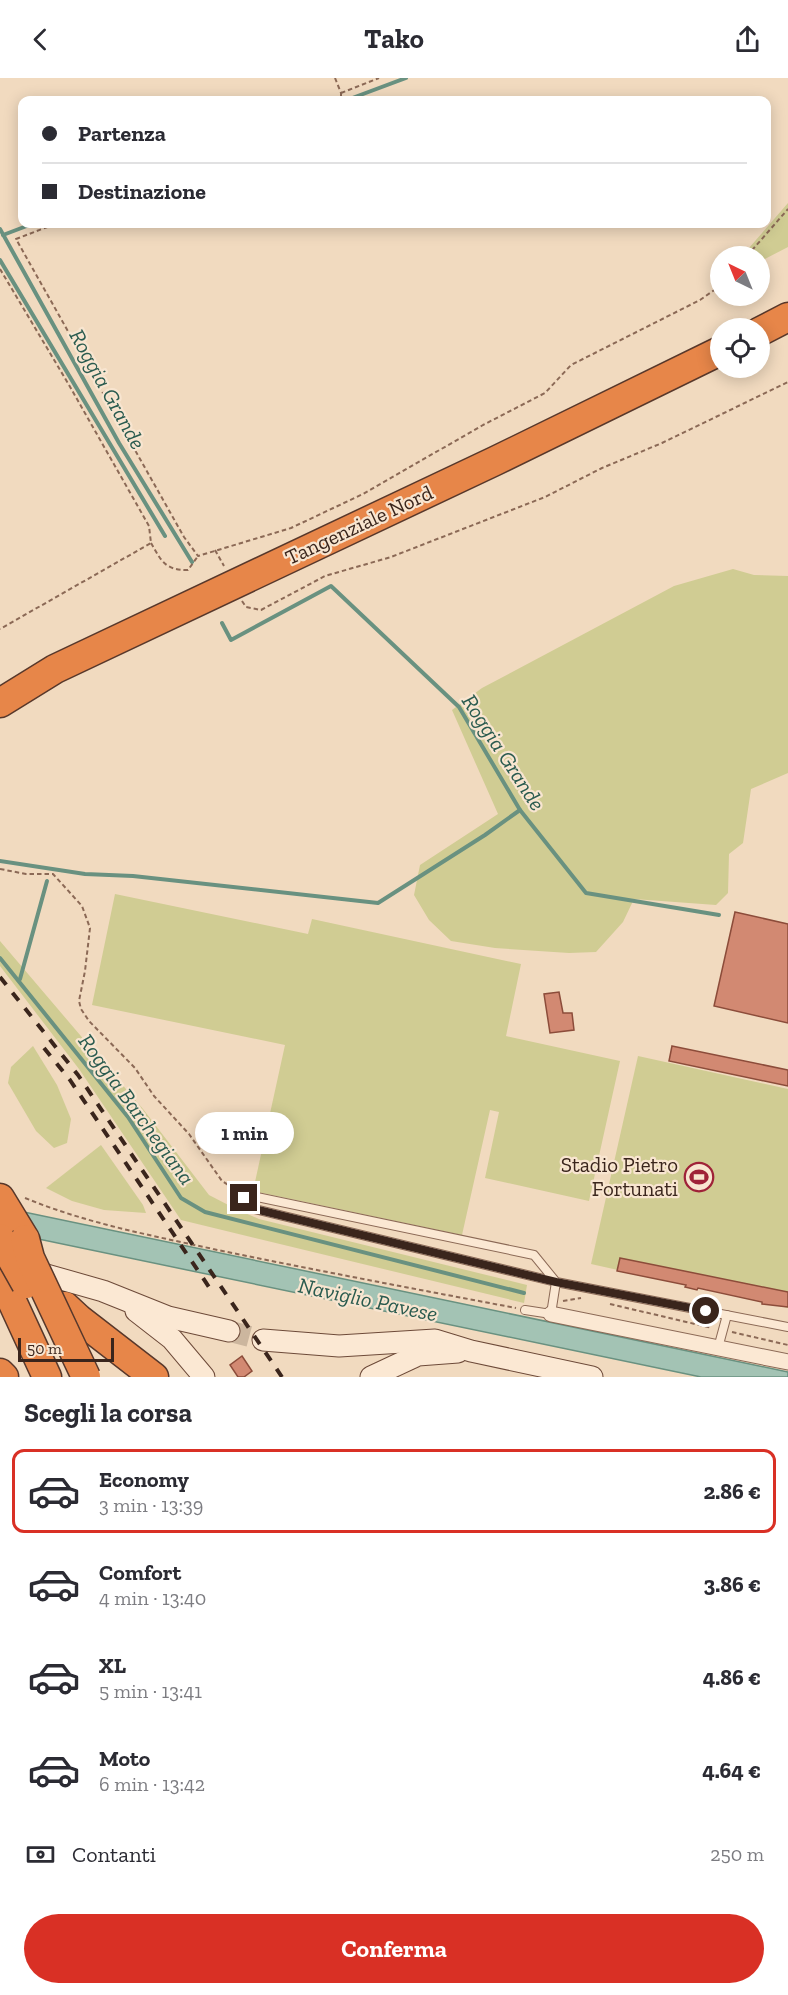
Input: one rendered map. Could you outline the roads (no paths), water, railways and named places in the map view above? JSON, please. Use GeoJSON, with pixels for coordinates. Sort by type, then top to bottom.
{"type":"FeatureCollection","features":[{"type":"Feature","properties":{"kind":"highway"},"geometry":{"type":"LineString","coordinates":[[770,326],[788,317]]}},
{"type":"Feature","properties":{"kind":"highway","name":"Tangenziale Nord"},"geometry":{"type":"LineString","coordinates":[[0,703],[65,664],[495,461],[710,356]]}},
{"type":"Feature","properties":{"kind":"highway"},"geometry":{"type":"LineString","coordinates":[[11,1197],[12,1238],[25,1283],[65,1377]]}},
{"type":"Feature","properties":{"kind":"highway"},"geometry":{"type":"LineString","coordinates":[[12,1238],[65,1306],[154,1377]]}},
{"type":"Feature","properties":{"kind":"highway"},"geometry":{"type":"LineString","coordinates":[[12,1238],[30,1258],[86,1377]]}},
{"type":"Feature","properties":{"kind":"highway"},"geometry":{"type":"LineString","coordinates":[[0,1275],[47,1377]]}},
{"type":"Feature","properties":{"kind":"highway"},"geometry":{"type":"LineString","coordinates":[[0,1373],[4,1377]]}},
{"type":"Feature","properties":{"kind":"street"},"geometry":{"type":"LineString","coordinates":[[0,1263],[103,1292],[168,1317],[229,1331]]}},
{"type":"Feature","properties":{"kind":"street"},"geometry":{"type":"LineString","coordinates":[[103,1292],[140,1314],[172,1339],[204,1377]]}},
{"type":"Feature","properties":{"kind":"street"},"geometry":{"type":"LineString","coordinates":[[552,1308],[788,1362]]}},
{"type":"Feature","properties":{"kind":"street"},"geometry":{"type":"LineString","coordinates":[[263,1340],[339,1346],[388,1355],[435,1340],[471,1351],[592,1377]]}},
{"type":"Feature","properties":{"kind":"street"},"geometry":{"type":"LineString","coordinates":[[371,1377],[388,1355]]}},
{"type":"Feature","properties":{"kind":"lane"},"geometry":{"type":"LineString","coordinates":[[525,1310],[552,1308],[556,1282],[534,1255],[252,1196],[244,1198],[246,1207],[556,1282],[788,1327]]}},
{"type":"Feature","properties":{"kind":"lane"},"geometry":{"type":"LineString","coordinates":[[718,1347],[727,1315]]}},
{"type":"Feature","properties":{"kind":"water","name":"Naviglio Pavese"},"geometry":{"type":"Polygon","coordinates":[[[0,1207],[788,1372],[788,1377],[701,1377],[0,1231],[0,1207]]]}},
{"type":"Feature","properties":{"kind":"waterway"},"geometry":{"type":"LineString","coordinates":[[358,96],[406,78]]}},
{"type":"Feature","properties":{"kind":"waterway"},"geometry":{"type":"LineString","coordinates":[[3,235],[21,228]]}},
{"type":"Feature","properties":{"kind":"waterway","name":"Roggia Grande"},"geometry":{"type":"LineString","coordinates":[[0,229],[119,443],[192,562]]}},
{"type":"Feature","properties":{"kind":"waterway"},"geometry":{"type":"LineString","coordinates":[[0,260],[165,536]]}},
{"type":"Feature","properties":{"kind":"waterway","name":"Roggia Grande"},"geometry":{"type":"LineString","coordinates":[[222,623],[231,640],[331,586],[459,707],[520,810],[586,893],[719,915]]}},
{"type":"Feature","properties":{"kind":"waterway"},"geometry":{"type":"LineString","coordinates":[[0,861],[85,874],[133,876],[378,903],[520,810]]}},
{"type":"Feature","properties":{"kind":"waterway"},"geometry":{"type":"LineString","coordinates":[[20,979],[47,881]]}},
{"type":"Feature","properties":{"kind":"waterway","name":"Roggia Barchegiana"},"geometry":{"type":"LineString","coordinates":[[0,958],[128,1117],[181,1198],[205,1212],[524,1293]]}},
{"type":"Feature","properties":{"kind":"tunnel"},"geometry":{"type":"LineString","coordinates":[[229,1331],[263,1340]]}},
{"type":"Feature","properties":{"kind":"railway"},"geometry":{"type":"LineString","coordinates":[[0,977],[78,1075],[282,1377]]}},
{"type":"Feature","properties":{"kind":"railway"},"geometry":{"type":"LineString","coordinates":[[44,1048],[70,1080],[211,1290]]}},
{"type":"Feature","properties":{"kind":"place","name":"Stadio Pietro Fortunati"},"geometry":{"type":"Point","coordinates":[699,1177]}}]}
